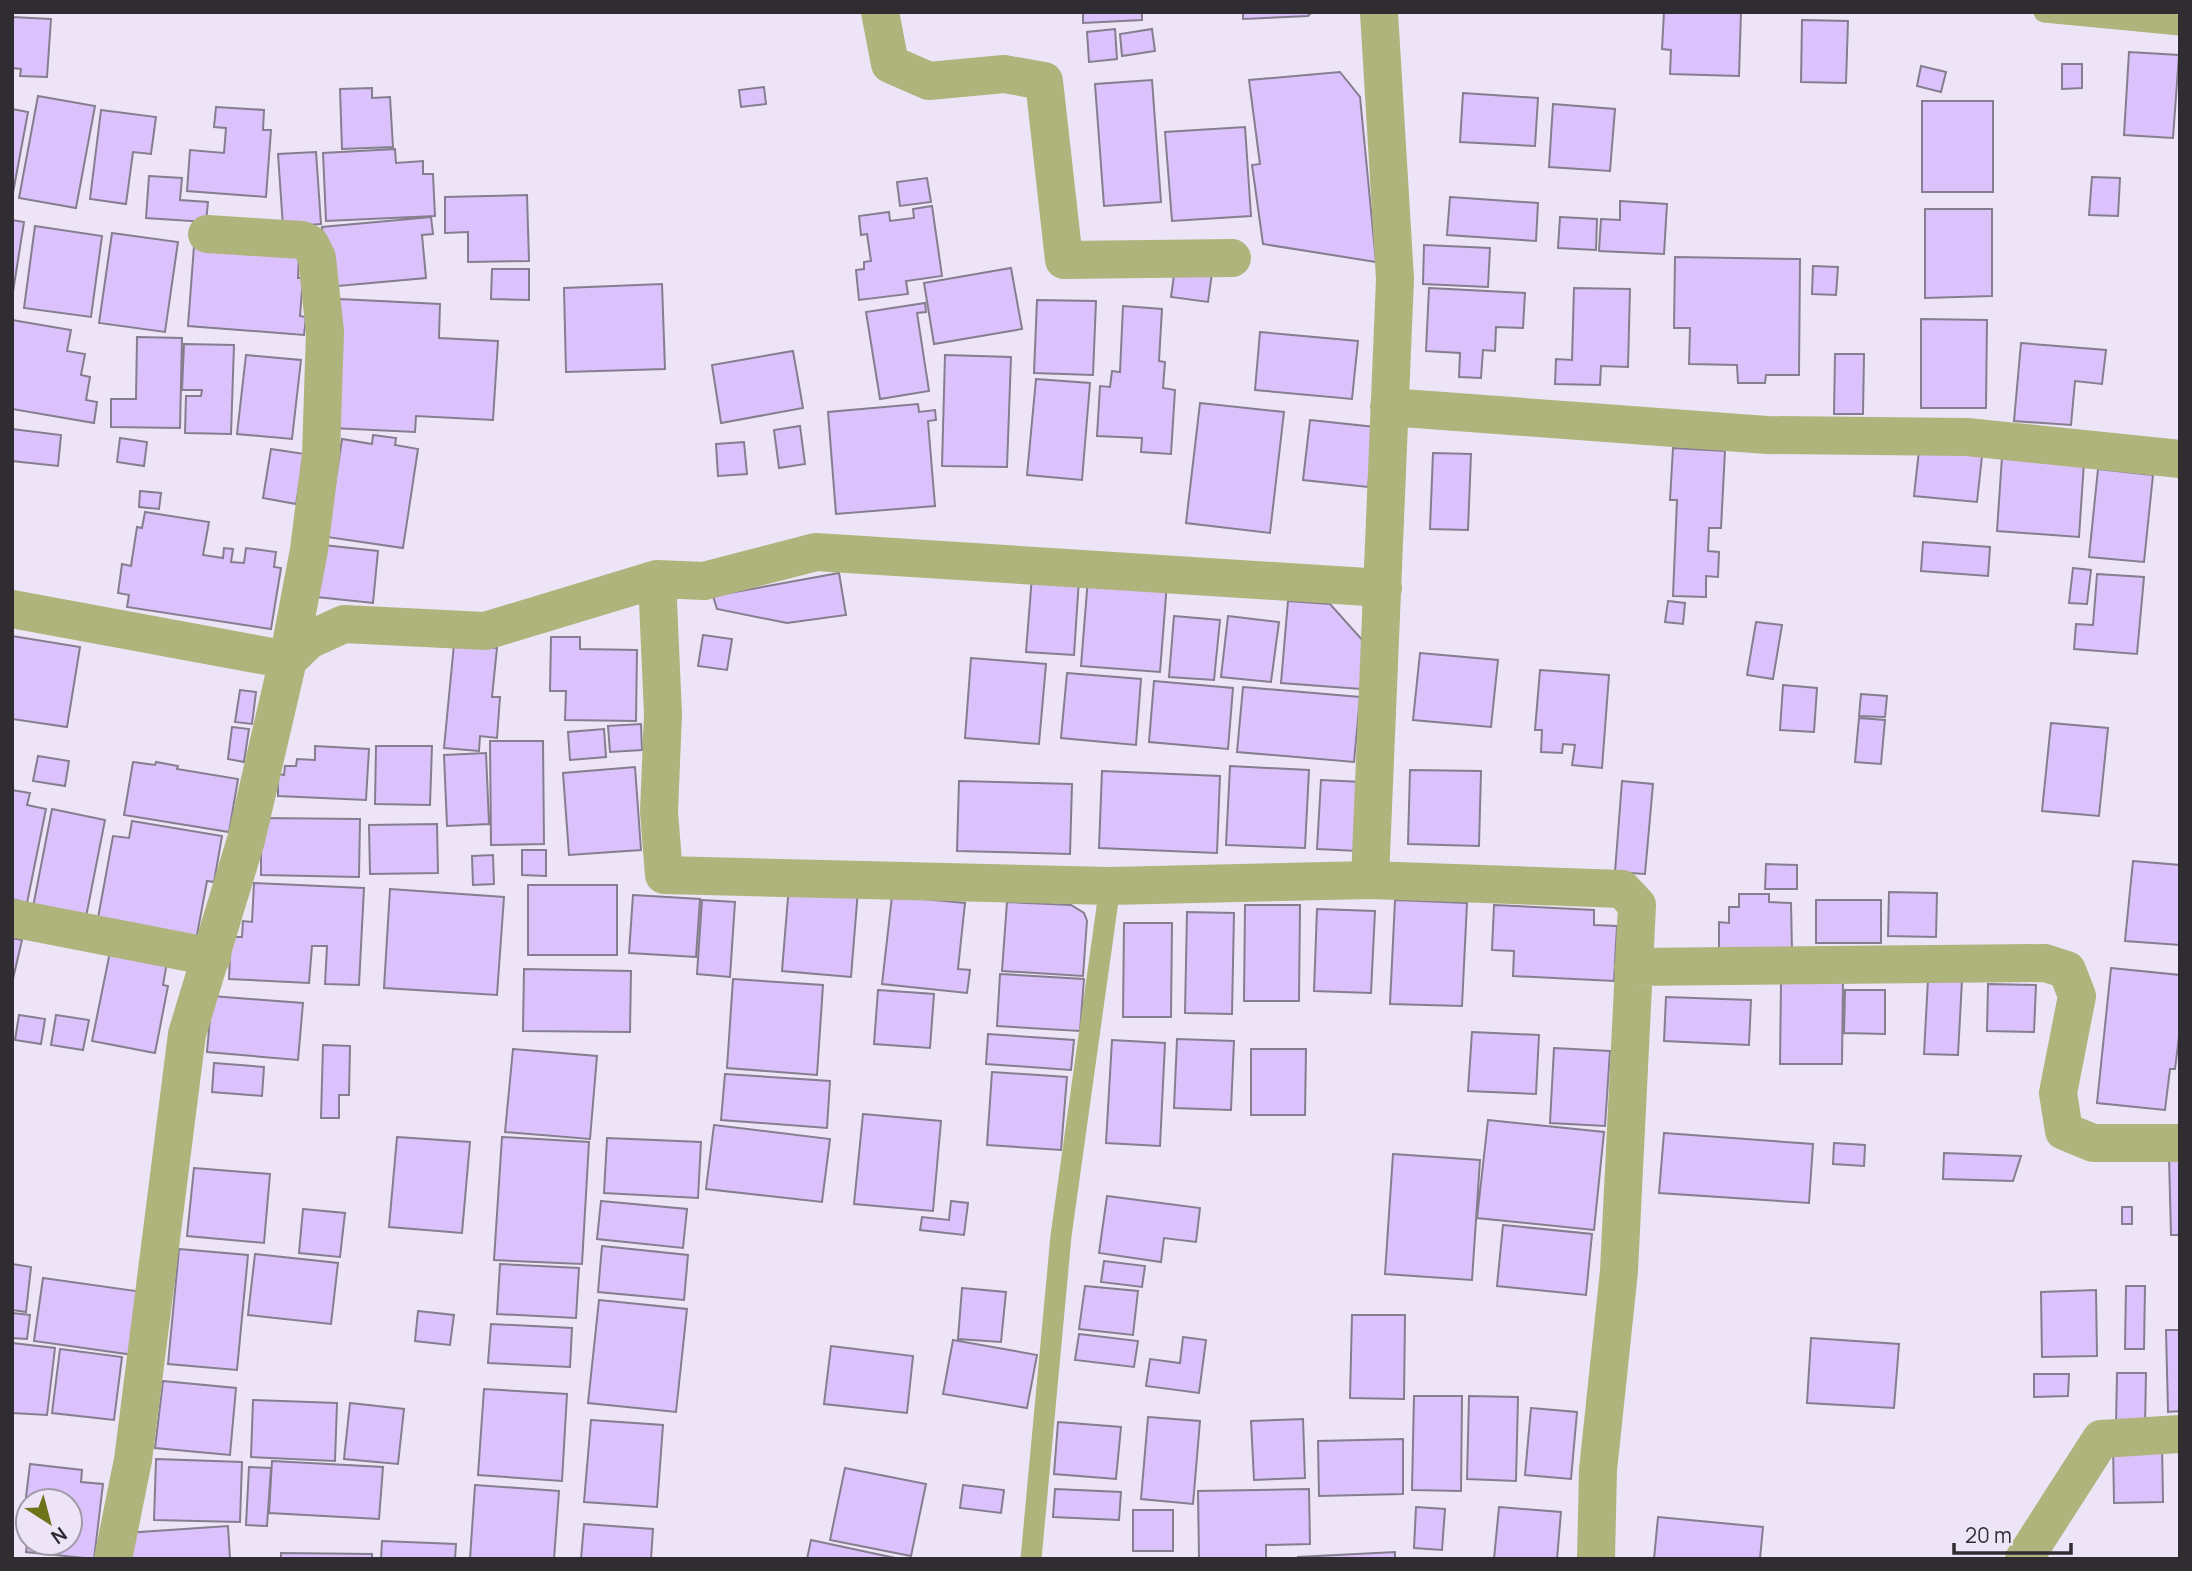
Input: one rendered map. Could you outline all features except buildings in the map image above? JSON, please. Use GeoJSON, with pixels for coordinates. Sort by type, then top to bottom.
{"type":"FeatureCollection","features":[{"type":"Feature","properties":{"kind":"street"},"geometry":{"type":"LineString","coordinates":[[880,12],[890,64],[929,80],[1004,74],[1044,81],[1064,260],[1232,258]]}},
{"type":"Feature","properties":{"kind":"street"},"geometry":{"type":"LineString","coordinates":[[1370,880],[1395,279],[1379,12]]}},
{"type":"Feature","properties":{"kind":"street"},"geometry":{"type":"LineString","coordinates":[[113,1559],[133,1460],[187,1034],[246,840],[288,660],[309,550],[321,454],[325,332],[317,258],[310,244],[302,240],[207,234]]}},
{"type":"Feature","properties":{"kind":"street"},"geometry":{"type":"LineString","coordinates":[[1390,407],[1767,435],[1967,437],[2180,459]]}},
{"type":"Feature","properties":{"kind":"street"},"geometry":{"type":"LineString","coordinates":[[288,660],[309,640],[344,624],[485,631],[657,579],[705,581],[816,552],[1383,588]]}},
{"type":"Feature","properties":{"kind":"street"},"geometry":{"type":"LineString","coordinates":[[657,579],[663,714],[659,811],[664,875],[1110,886],[1370,880],[1622,889],[1637,905],[1619,1271],[1598,1470],[1596,1559]]}},
{"type":"Feature","properties":{"kind":"street"},"geometry":{"type":"LineString","coordinates":[[12,609],[288,660]]}},
{"type":"Feature","properties":{"kind":"street"},"geometry":{"type":"LineString","coordinates":[[12,918],[212,957]]}},
{"type":"Feature","properties":{"kind":"street"},"geometry":{"type":"LineString","coordinates":[[1633,967],[2045,963],[2067,970],[2077,996],[2058,1093],[2064,1131],[2094,1143],[2180,1143]]}},
{"type":"Feature","properties":{"kind":"street"},"geometry":{"type":"LineString","coordinates":[[2024,1559],[2101,1439],[2180,1434]]}},
{"type":"Feature","properties":{"kind":"lane"},"geometry":{"type":"LineString","coordinates":[[2045,12],[2180,24]]}},
{"type":"Feature","properties":{"kind":"lane"},"geometry":{"type":"LineString","coordinates":[[1031,1559],[1061,1236],[1110,886]]}}]}
